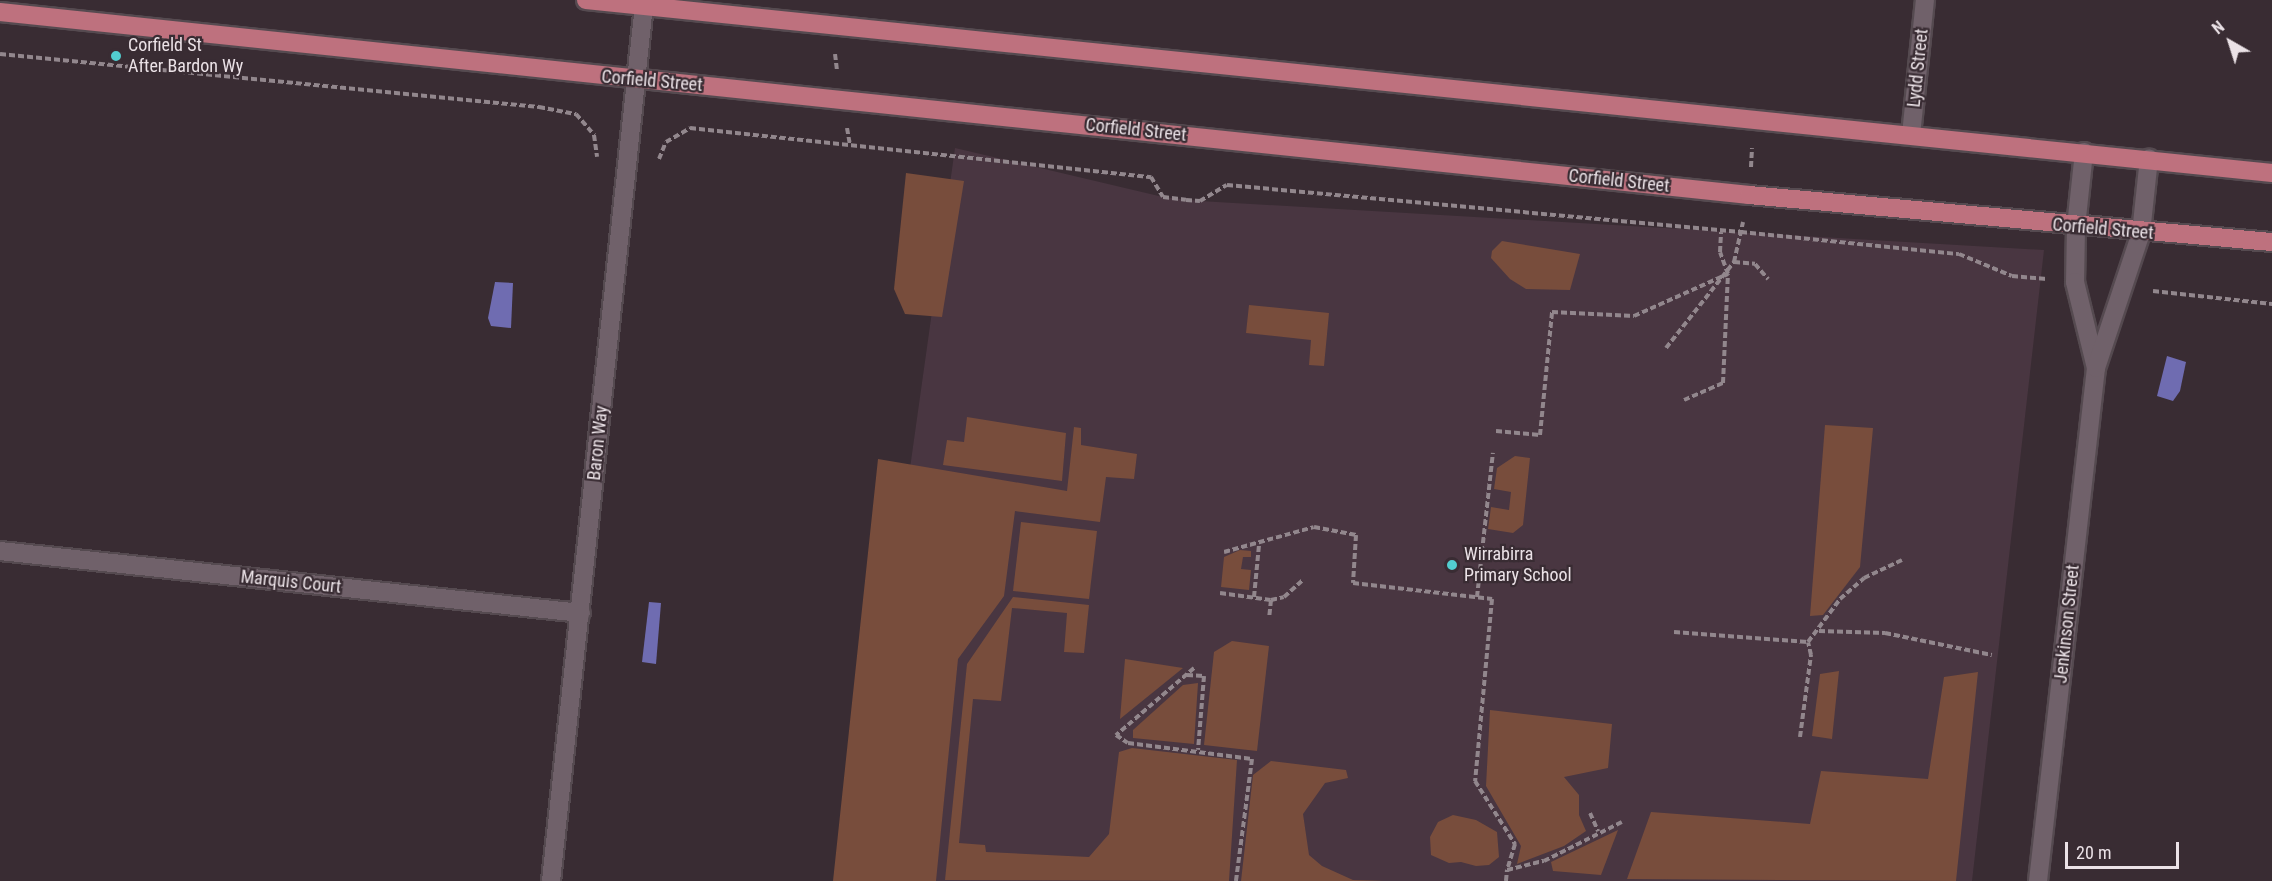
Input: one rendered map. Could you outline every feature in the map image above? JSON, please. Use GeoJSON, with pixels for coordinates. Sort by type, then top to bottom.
{"type":"FeatureCollection","features":[{"type":"Feature","properties":{"kind":"main road"},"geometry":{"type":"LineString","coordinates":[[586,0],[2149,158],[2272,173]]}},
{"type":"Feature","properties":{"kind":"main road","name":"Corfield Street"},"geometry":{"type":"LineString","coordinates":[[0,12],[636,81],[737,87],[1749,195],[2141,233],[2272,242]]}},
{"type":"Feature","properties":{"kind":"street","name":"Lydd Street"},"geometry":{"type":"LineString","coordinates":[[1911,135],[1925,0]]}},
{"type":"Feature","properties":{"kind":"street","name":"Baron Way"},"geometry":{"type":"LineString","coordinates":[[552,881],[644,5]]}},
{"type":"Feature","properties":{"kind":"street","name":"Jenkinson Street"},"geometry":{"type":"LineString","coordinates":[[2084,152],[2076,227],[2075,282],[2096,368]]}},
{"type":"Feature","properties":{"kind":"street","name":"Jenkinson Street"},"geometry":{"type":"LineString","coordinates":[[2038,881],[2096,368],[2125,288],[2141,233],[2149,158]]}},
{"type":"Feature","properties":{"kind":"street","name":"Marquis Court"},"geometry":{"type":"LineString","coordinates":[[0,551],[581,613]]}},
{"type":"Feature","properties":{"kind":"path"},"geometry":{"type":"LineString","coordinates":[[0,54],[539,107],[576,114],[594,135],[599,173],[625,176],[651,178],[666,142],[690,128],[1151,177],[1163,197],[1186,200],[1200,201],[1227,185],[1721,232],[1741,232],[1959,254],[2012,276],[2075,282]]}},
{"type":"Feature","properties":{"kind":"path"},"geometry":{"type":"LineString","coordinates":[[1666,348],[1728,274],[1734,262],[1749,195],[1755,119]]}},
{"type":"Feature","properties":{"kind":"path"},"geometry":{"type":"LineString","coordinates":[[1684,400],[1723,383],[1728,274],[1720,252],[1721,232]]}},
{"type":"Feature","properties":{"kind":"path"},"geometry":{"type":"LineString","coordinates":[[1734,262],[1755,264],[1768,279]]}},
{"type":"Feature","properties":{"kind":"path"},"geometry":{"type":"LineString","coordinates":[[1496,431],[1540,435],[1552,312],[1634,316],[1728,274]]}},
{"type":"Feature","properties":{"kind":"path"},"geometry":{"type":"LineString","coordinates":[[2125,288],[2272,304]]}},
{"type":"Feature","properties":{"kind":"path"},"geometry":{"type":"LineString","coordinates":[[1477,597],[1493,453]]}},
{"type":"Feature","properties":{"kind":"path"},"geometry":{"type":"LineString","coordinates":[[1254,597],[1259,545],[1262,540],[1314,527],[1356,535],[1353,583],[1492,599],[1475,782],[1515,844],[1506,881]]}},
{"type":"Feature","properties":{"kind":"path"},"geometry":{"type":"LineString","coordinates":[[1224,552],[1243,545],[1259,545]]}},
{"type":"Feature","properties":{"kind":"path"},"geometry":{"type":"LineString","coordinates":[[1674,632],[1808,642],[1820,631],[1840,599],[1864,578],[1902,560]]}},
{"type":"Feature","properties":{"kind":"path"},"geometry":{"type":"LineString","coordinates":[[1220,593],[1271,600],[1284,597],[1303,580]]}},
{"type":"Feature","properties":{"kind":"path"},"geometry":{"type":"LineString","coordinates":[[1269,618],[1271,600]]}},
{"type":"Feature","properties":{"kind":"path"},"geometry":{"type":"LineString","coordinates":[[1820,631],[1885,633],[1992,655]]}},
{"type":"Feature","properties":{"kind":"path"},"geometry":{"type":"LineString","coordinates":[[1800,737],[1811,655],[1808,642]]}},
{"type":"Feature","properties":{"kind":"path"},"geometry":{"type":"LineString","coordinates":[[1194,668],[1116,735],[1128,743],[1198,750],[1252,759],[1236,881]]}},
{"type":"Feature","properties":{"kind":"path"},"geometry":{"type":"LineString","coordinates":[[1186,675],[1204,676],[1198,750]]}},
{"type":"Feature","properties":{"kind":"path"},"geometry":{"type":"LineString","coordinates":[[1590,813],[1598,831]]}},
{"type":"Feature","properties":{"kind":"path"},"geometry":{"type":"LineString","coordinates":[[1508,870],[1544,861],[1598,831],[1622,822]]}},
{"type":"Feature","properties":{"kind":"shaded area","name":"Wirrabirra Primary School"},"geometry":{"type":"Polygon","coordinates":[[[955,148],[1163,197],[1200,201],[2044,250],[1972,881],[852,881],[955,148]]]}},
{"type":"Feature","properties":{"kind":"shaded area"},"geometry":{"type":"Polygon","coordinates":[[[906,173],[964,181],[942,317],[905,314],[894,289],[906,173]]]}},
{"type":"Feature","properties":{"kind":"shaded area"},"geometry":{"type":"Polygon","coordinates":[[[1502,241],[1580,254],[1570,290],[1526,289],[1510,279],[1491,258],[1492,251],[1502,241]]]}},
{"type":"Feature","properties":{"kind":"shaded area"},"geometry":{"type":"Polygon","coordinates":[[[495,282],[513,283],[511,328],[491,326],[488,318],[495,282]]]}},
{"type":"Feature","properties":{"kind":"shaded area"},"geometry":{"type":"Polygon","coordinates":[[[1249,305],[1329,313],[1324,366],[1309,365],[1311,340],[1246,333],[1249,305]]]}},
{"type":"Feature","properties":{"kind":"shaded area"},"geometry":{"type":"Polygon","coordinates":[[[2167,356],[2186,362],[2180,391],[2173,401],[2157,396],[2167,356]]]}},
{"type":"Feature","properties":{"kind":"shaded area"},"geometry":{"type":"Polygon","coordinates":[[[967,417],[1066,433],[1062,481],[943,465],[947,440],[964,442],[967,417]]]}},
{"type":"Feature","properties":{"kind":"shaded area"},"geometry":{"type":"Polygon","coordinates":[[[1825,425],[1873,428],[1860,567],[1823,615],[1810,616],[1825,425]]]}},
{"type":"Feature","properties":{"kind":"shaded area"},"geometry":{"type":"Polygon","coordinates":[[[1074,427],[1081,428],[1081,445],[1137,454],[1134,479],[1106,477],[1100,522],[1015,511],[1004,596],[958,659],[936,881],[833,881],[878,459],[1067,491],[1074,427]]]}},
{"type":"Feature","properties":{"kind":"shaded area"},"geometry":{"type":"Polygon","coordinates":[[[1515,456],[1530,458],[1523,525],[1513,533],[1488,529],[1491,507],[1509,510],[1511,492],[1494,489],[1497,468],[1515,456]]]}},
{"type":"Feature","properties":{"kind":"shaded area"},"geometry":{"type":"Polygon","coordinates":[[[1021,522],[1097,531],[1089,599],[1013,591],[1021,522]]]}},
{"type":"Feature","properties":{"kind":"shaded area"},"geometry":{"type":"Polygon","coordinates":[[[1240,550],[1251,551],[1251,557],[1243,557],[1241,569],[1251,570],[1249,590],[1221,587],[1224,557],[1240,550]]]}},
{"type":"Feature","properties":{"kind":"shaded area"},"geometry":{"type":"Polygon","coordinates":[[[1013,597],[1089,605],[1084,653],[1064,652],[1067,613],[1012,608],[1001,701],[973,699],[959,843],[985,845],[986,852],[1089,857],[1109,834],[1119,752],[1132,748],[1237,760],[1229,881],[945,880],[967,664],[1013,597]]]}},
{"type":"Feature","properties":{"kind":"shaded area"},"geometry":{"type":"Polygon","coordinates":[[[649,602],[661,603],[656,664],[642,662],[649,602]]]}},
{"type":"Feature","properties":{"kind":"shaded area"},"geometry":{"type":"Polygon","coordinates":[[[1232,641],[1269,646],[1257,751],[1204,745],[1214,652],[1232,641]]]}},
{"type":"Feature","properties":{"kind":"shaded area"},"geometry":{"type":"Polygon","coordinates":[[[1125,659],[1183,668],[1120,719],[1125,659]]]}},
{"type":"Feature","properties":{"kind":"shaded area"},"geometry":{"type":"Polygon","coordinates":[[[1839,671],[1832,739],[1812,736],[1820,674],[1839,671]]]}},
{"type":"Feature","properties":{"kind":"shaded area"},"geometry":{"type":"Polygon","coordinates":[[[1978,672],[1956,881],[1627,879],[1651,812],[1810,824],[1821,771],[1928,779],[1944,677],[1978,672]]]}},
{"type":"Feature","properties":{"kind":"shaded area"},"geometry":{"type":"Polygon","coordinates":[[[1198,683],[1194,744],[1133,738],[1133,730],[1183,685],[1198,683]]]}},
{"type":"Feature","properties":{"kind":"shaded area"},"geometry":{"type":"Polygon","coordinates":[[[1490,710],[1612,724],[1608,768],[1564,777],[1579,795],[1579,815],[1586,831],[1564,846],[1517,864],[1521,846],[1486,786],[1490,710]]]}},
{"type":"Feature","properties":{"kind":"shaded area"},"geometry":{"type":"Polygon","coordinates":[[[1271,761],[1346,770],[1348,778],[1325,783],[1303,814],[1309,855],[1322,866],[1353,880],[1384,881],[1241,881],[1253,775],[1271,761]]]}},
{"type":"Feature","properties":{"kind":"shaded area"},"geometry":{"type":"Polygon","coordinates":[[[1453,815],[1476,820],[1497,832],[1499,857],[1489,865],[1476,866],[1461,862],[1449,863],[1431,855],[1430,837],[1438,822],[1453,815]]]}},
{"type":"Feature","properties":{"kind":"shaded area"},"geometry":{"type":"Polygon","coordinates":[[[1618,830],[1601,875],[1553,871],[1551,862],[1618,830]]]}},
{"type":"Feature","properties":{"kind":"place","name":"Corfield St After Bardon Wy"},"geometry":{"type":"Point","coordinates":[116,56]}},
{"type":"Feature","properties":{"kind":"place","name":"Wirrabirra Primary School"},"geometry":{"type":"Point","coordinates":[1452,565]}}]}
